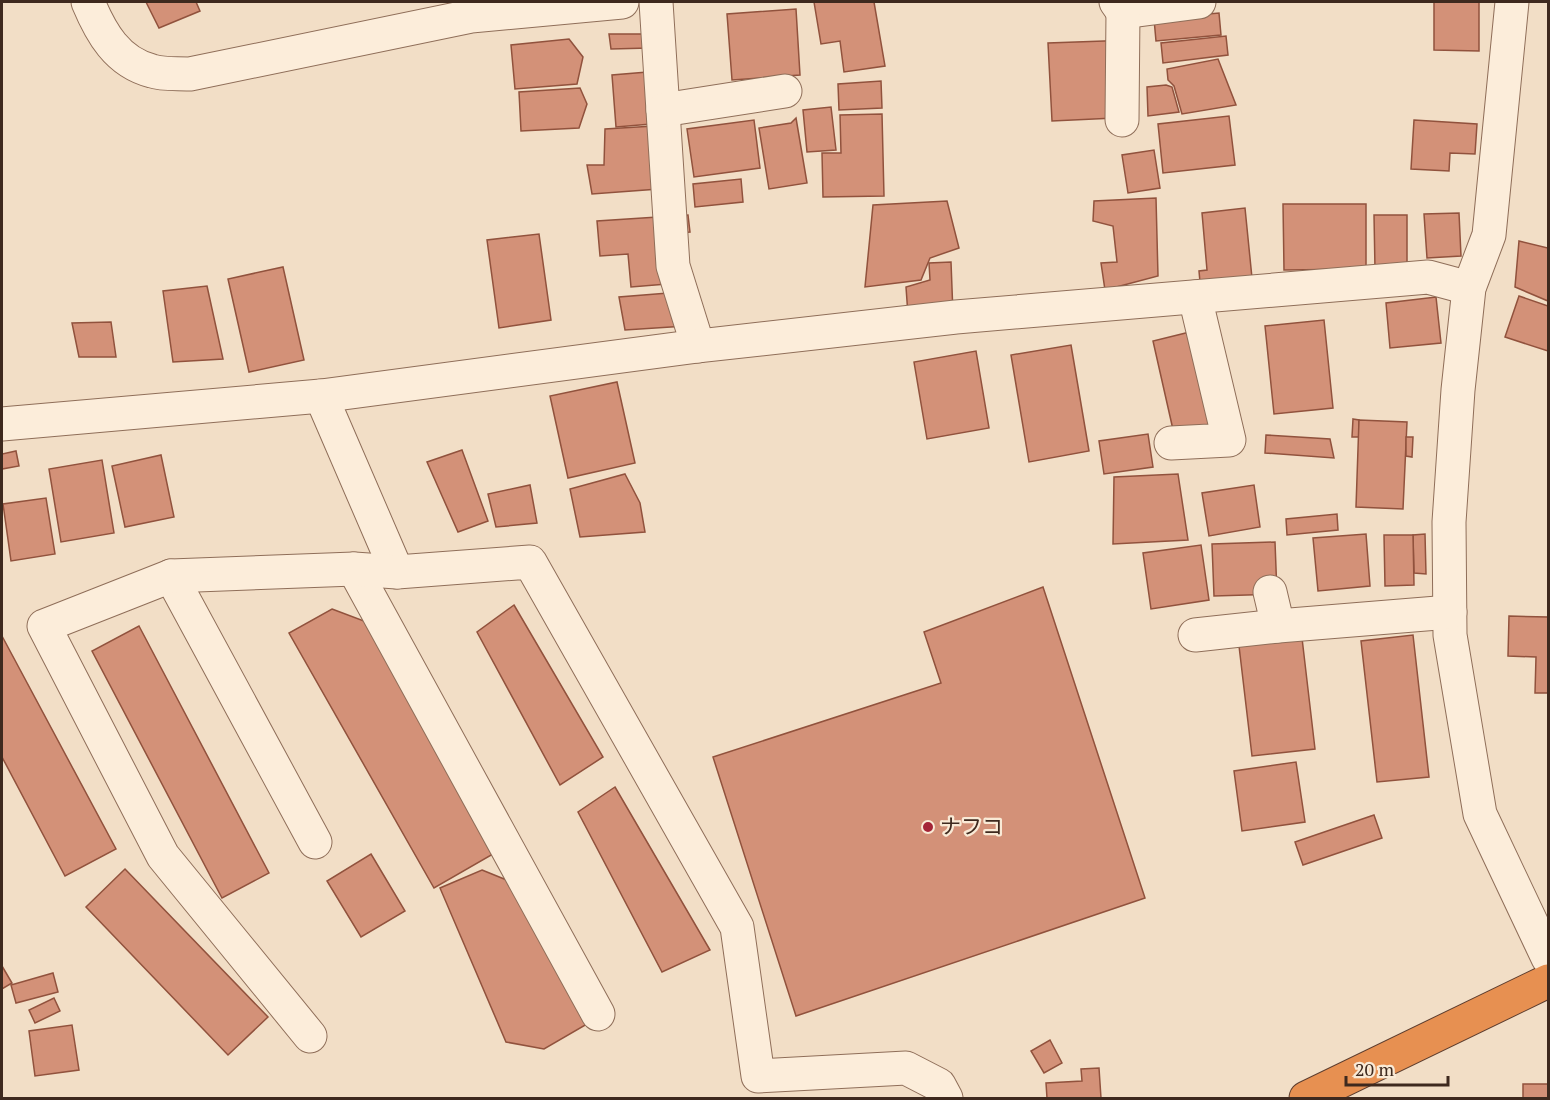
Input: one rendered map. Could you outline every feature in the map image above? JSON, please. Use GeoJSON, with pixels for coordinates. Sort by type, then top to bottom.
{"type":"FeatureCollection","features":[{"type":"Feature","properties":{"kind":"highway"},"geometry":{"type":"LineString","coordinates":[[1306,1098],[1548,981]]}},
{"type":"Feature","properties":{"kind":"street"},"geometry":{"type":"LineString","coordinates":[[88,2],[99,28],[127,61],[154,72],[190,74],[471,16],[622,2]]}},
{"type":"Feature","properties":{"kind":"street"},"geometry":{"type":"LineString","coordinates":[[656,2],[673,266],[698,346]]}},
{"type":"Feature","properties":{"kind":"street"},"geometry":{"type":"LineString","coordinates":[[1122,120],[1119,7],[1199,2]]}},
{"type":"Feature","properties":{"kind":"street"},"geometry":{"type":"LineString","coordinates":[[1512,2],[1489,235],[1469,288],[1458,390],[1449,522],[1450,635],[1480,814],[1548,958]]}},
{"type":"Feature","properties":{"kind":"street"},"geometry":{"type":"LineString","coordinates":[[663,110],[785,91]]}},
{"type":"Feature","properties":{"kind":"street"},"geometry":{"type":"LineString","coordinates":[[2,424],[321,396],[698,346],[956,317],[1428,277],[1469,288]]}},
{"type":"Feature","properties":{"kind":"street"},"geometry":{"type":"LineString","coordinates":[[1171,442],[1229,441],[1195,297]]}},
{"type":"Feature","properties":{"kind":"street"},"geometry":{"type":"LineString","coordinates":[[321,396],[397,572]]}},
{"type":"Feature","properties":{"kind":"street"},"geometry":{"type":"LineString","coordinates":[[310,1036],[163,855],[44,626],[171,576],[354,569],[397,572],[530,562],[737,927],[758,1076],[906,1068],[939,1085],[946,1098]]}},
{"type":"Feature","properties":{"kind":"street"},"geometry":{"type":"LineString","coordinates":[[354,569],[598,1014]]}},
{"type":"Feature","properties":{"kind":"street"},"geometry":{"type":"LineString","coordinates":[[171,576],[315,842]]}},
{"type":"Feature","properties":{"kind":"street"},"geometry":{"type":"LineString","coordinates":[[1270,592],[1278,626]]}},
{"type":"Feature","properties":{"kind":"street"},"geometry":{"type":"LineString","coordinates":[[1195,635],[1450,612]]}},
{"type":"Feature","properties":{"kind":"building"},"geometry":{"type":"Polygon","coordinates":[[[146,2],[196,2],[200,11],[159,28],[146,2]]]}},
{"type":"Feature","properties":{"kind":"building"},"geometry":{"type":"Polygon","coordinates":[[[814,2],[874,2],[885,66],[844,72],[840,41],[821,44],[814,2]]]}},
{"type":"Feature","properties":{"kind":"building"},"geometry":{"type":"Polygon","coordinates":[[[1434,2],[1479,2],[1479,51],[1434,50],[1434,2]]]}},
{"type":"Feature","properties":{"kind":"building"},"geometry":{"type":"Polygon","coordinates":[[[796,9],[800,75],[732,80],[727,14],[796,9]]]}},
{"type":"Feature","properties":{"kind":"building"},"geometry":{"type":"Polygon","coordinates":[[[1219,13],[1221,35],[1156,41],[1154,19],[1219,13]]]}},
{"type":"Feature","properties":{"kind":"building"},"geometry":{"type":"Polygon","coordinates":[[[609,34],[649,34],[649,48],[611,49],[609,34]]]}},
{"type":"Feature","properties":{"kind":"building"},"geometry":{"type":"Polygon","coordinates":[[[1226,36],[1228,55],[1163,63],[1161,43],[1226,36]]]}},
{"type":"Feature","properties":{"kind":"building"},"geometry":{"type":"Polygon","coordinates":[[[569,39],[583,57],[577,84],[515,89],[511,45],[569,39]]]}},
{"type":"Feature","properties":{"kind":"building"},"geometry":{"type":"Polygon","coordinates":[[[1132,40],[1136,117],[1052,121],[1048,43],[1132,40]]]}},
{"type":"Feature","properties":{"kind":"building"},"geometry":{"type":"Polygon","coordinates":[[[1218,59],[1236,105],[1182,114],[1174,86],[1168,80],[1167,69],[1218,59]]]}},
{"type":"Feature","properties":{"kind":"building"},"geometry":{"type":"Polygon","coordinates":[[[671,70],[675,122],[616,127],[612,75],[671,70]]]}},
{"type":"Feature","properties":{"kind":"building"},"geometry":{"type":"Polygon","coordinates":[[[881,81],[882,108],[839,110],[838,84],[881,81]]]}},
{"type":"Feature","properties":{"kind":"building"},"geometry":{"type":"Polygon","coordinates":[[[1166,85],[1172,87],[1179,112],[1148,116],[1147,87],[1166,85]]]}},
{"type":"Feature","properties":{"kind":"building"},"geometry":{"type":"Polygon","coordinates":[[[580,88],[587,104],[579,128],[521,131],[519,92],[580,88]]]}},
{"type":"Feature","properties":{"kind":"building"},"geometry":{"type":"Polygon","coordinates":[[[831,107],[836,150],[807,152],[803,110],[831,107]]]}},
{"type":"Feature","properties":{"kind":"building"},"geometry":{"type":"Polygon","coordinates":[[[882,114],[884,196],[823,197],[822,153],[841,153],[840,115],[882,114]]]}},
{"type":"Feature","properties":{"kind":"building"},"geometry":{"type":"Polygon","coordinates":[[[1229,116],[1235,165],[1163,173],[1158,124],[1229,116]]]}},
{"type":"Feature","properties":{"kind":"building"},"geometry":{"type":"Polygon","coordinates":[[[796,118],[807,183],[769,189],[759,128],[791,123],[796,118]]]}},
{"type":"Feature","properties":{"kind":"building"},"geometry":{"type":"Polygon","coordinates":[[[754,120],[760,168],[694,177],[687,129],[754,120]]]}},
{"type":"Feature","properties":{"kind":"building"},"geometry":{"type":"Polygon","coordinates":[[[1414,120],[1477,124],[1475,154],[1450,153],[1449,171],[1411,169],[1414,120]]]}},
{"type":"Feature","properties":{"kind":"building"},"geometry":{"type":"Polygon","coordinates":[[[654,126],[672,188],[592,194],[587,165],[604,165],[605,129],[654,126]]]}},
{"type":"Feature","properties":{"kind":"building"},"geometry":{"type":"Polygon","coordinates":[[[1154,150],[1160,188],[1128,193],[1122,155],[1154,150]]]}},
{"type":"Feature","properties":{"kind":"building"},"geometry":{"type":"Polygon","coordinates":[[[741,179],[743,202],[695,207],[693,184],[741,179]]]}},
{"type":"Feature","properties":{"kind":"building"},"geometry":{"type":"Polygon","coordinates":[[[1156,198],[1158,276],[1105,290],[1101,263],[1117,262],[1113,226],[1093,221],[1094,201],[1156,198]]]}},
{"type":"Feature","properties":{"kind":"building"},"geometry":{"type":"Polygon","coordinates":[[[947,201],[959,248],[930,258],[921,280],[865,287],[873,205],[947,201]]]}},
{"type":"Feature","properties":{"kind":"building"},"geometry":{"type":"Polygon","coordinates":[[[1283,204],[1366,204],[1366,269],[1284,270],[1283,204]]]}},
{"type":"Feature","properties":{"kind":"building"},"geometry":{"type":"Polygon","coordinates":[[[1245,208],[1253,288],[1201,293],[1199,271],[1207,270],[1202,213],[1245,208]]]}},
{"type":"Feature","properties":{"kind":"building"},"geometry":{"type":"Polygon","coordinates":[[[1459,213],[1461,256],[1427,258],[1424,214],[1459,213]]]}},
{"type":"Feature","properties":{"kind":"building"},"geometry":{"type":"Polygon","coordinates":[[[688,215],[690,232],[667,234],[691,282],[631,287],[628,254],[600,256],[597,221],[688,215]]]}},
{"type":"Feature","properties":{"kind":"building"},"geometry":{"type":"Polygon","coordinates":[[[1374,215],[1407,215],[1407,269],[1375,269],[1374,215]]]}},
{"type":"Feature","properties":{"kind":"building"},"geometry":{"type":"Polygon","coordinates":[[[539,234],[551,320],[499,328],[487,240],[539,234]]]}},
{"type":"Feature","properties":{"kind":"building"},"geometry":{"type":"Polygon","coordinates":[[[1519,241],[1548,248],[1548,301],[1515,287],[1519,241]]]}},
{"type":"Feature","properties":{"kind":"building"},"geometry":{"type":"Polygon","coordinates":[[[951,262],[953,314],[908,315],[906,287],[930,280],[929,263],[951,262]]]}},
{"type":"Feature","properties":{"kind":"building"},"geometry":{"type":"Polygon","coordinates":[[[283,267],[304,360],[249,372],[228,279],[283,267]]]}},
{"type":"Feature","properties":{"kind":"building"},"geometry":{"type":"Polygon","coordinates":[[[207,286],[223,359],[173,362],[163,291],[207,286]]]}},
{"type":"Feature","properties":{"kind":"building"},"geometry":{"type":"Polygon","coordinates":[[[693,291],[701,325],[625,330],[619,297],[693,291]]]}},
{"type":"Feature","properties":{"kind":"building"},"geometry":{"type":"Polygon","coordinates":[[[1519,296],[1548,306],[1548,351],[1505,337],[1519,296]]]}},
{"type":"Feature","properties":{"kind":"building"},"geometry":{"type":"Polygon","coordinates":[[[1436,297],[1441,343],[1390,348],[1386,303],[1436,297]]]}},
{"type":"Feature","properties":{"kind":"building"},"geometry":{"type":"Polygon","coordinates":[[[1324,320],[1333,408],[1274,414],[1265,326],[1324,320]]]}},
{"type":"Feature","properties":{"kind":"building"},"geometry":{"type":"Polygon","coordinates":[[[111,322],[116,357],[79,357],[72,323],[111,322]]]}},
{"type":"Feature","properties":{"kind":"building"},"geometry":{"type":"Polygon","coordinates":[[[1198,330],[1220,424],[1174,434],[1153,341],[1198,330]]]}},
{"type":"Feature","properties":{"kind":"building"},"geometry":{"type":"Polygon","coordinates":[[[1071,345],[1089,451],[1029,462],[1011,355],[1071,345]]]}},
{"type":"Feature","properties":{"kind":"building"},"geometry":{"type":"Polygon","coordinates":[[[976,351],[989,428],[927,439],[914,362],[976,351]]]}},
{"type":"Feature","properties":{"kind":"building"},"geometry":{"type":"Polygon","coordinates":[[[617,382],[635,463],[568,478],[550,396],[617,382]]]}},
{"type":"Feature","properties":{"kind":"building"},"geometry":{"type":"Polygon","coordinates":[[[1353,419],[1359,420],[1359,437],[1352,437],[1353,419]]]}},
{"type":"Feature","properties":{"kind":"building"},"geometry":{"type":"Polygon","coordinates":[[[1359,420],[1407,422],[1403,509],[1356,507],[1359,420]]]}},
{"type":"Feature","properties":{"kind":"building"},"geometry":{"type":"Polygon","coordinates":[[[1148,434],[1153,467],[1104,474],[1099,441],[1148,434]]]}},
{"type":"Feature","properties":{"kind":"building"},"geometry":{"type":"Polygon","coordinates":[[[1266,435],[1330,439],[1334,458],[1265,453],[1266,435]]]}},
{"type":"Feature","properties":{"kind":"building"},"geometry":{"type":"Polygon","coordinates":[[[1406,437],[1413,437],[1412,457],[1406,456],[1406,437]]]}},
{"type":"Feature","properties":{"kind":"building"},"geometry":{"type":"Polygon","coordinates":[[[462,450],[488,521],[458,532],[427,462],[462,450]]]}},
{"type":"Feature","properties":{"kind":"building"},"geometry":{"type":"Polygon","coordinates":[[[16,451],[19,466],[2,469],[2,454],[16,451]]]}},
{"type":"Feature","properties":{"kind":"building"},"geometry":{"type":"Polygon","coordinates":[[[161,455],[174,517],[125,527],[112,466],[161,455]]]}},
{"type":"Feature","properties":{"kind":"building"},"geometry":{"type":"Polygon","coordinates":[[[102,460],[114,533],[61,542],[49,469],[102,460]]]}},
{"type":"Feature","properties":{"kind":"building"},"geometry":{"type":"Polygon","coordinates":[[[625,474],[640,503],[645,532],[580,537],[570,489],[625,474]]]}},
{"type":"Feature","properties":{"kind":"building"},"geometry":{"type":"Polygon","coordinates":[[[1178,474],[1188,540],[1113,544],[1114,477],[1178,474]]]}},
{"type":"Feature","properties":{"kind":"building"},"geometry":{"type":"Polygon","coordinates":[[[530,485],[537,523],[496,527],[488,494],[530,485]]]}},
{"type":"Feature","properties":{"kind":"building"},"geometry":{"type":"Polygon","coordinates":[[[1254,485],[1260,527],[1209,536],[1202,493],[1254,485]]]}},
{"type":"Feature","properties":{"kind":"building"},"geometry":{"type":"Polygon","coordinates":[[[46,498],[55,554],[11,561],[3,504],[46,498]]]}},
{"type":"Feature","properties":{"kind":"building"},"geometry":{"type":"Polygon","coordinates":[[[1337,514],[1338,530],[1287,535],[1286,519],[1337,514]]]}},
{"type":"Feature","properties":{"kind":"building"},"geometry":{"type":"Polygon","coordinates":[[[1366,534],[1370,586],[1318,591],[1313,538],[1366,534]]]}},
{"type":"Feature","properties":{"kind":"building"},"geometry":{"type":"Polygon","coordinates":[[[1425,534],[1426,574],[1414,573],[1413,535],[1425,534]]]}},
{"type":"Feature","properties":{"kind":"building"},"geometry":{"type":"Polygon","coordinates":[[[1384,535],[1413,535],[1414,585],[1385,586],[1384,535]]]}},
{"type":"Feature","properties":{"kind":"building"},"geometry":{"type":"Polygon","coordinates":[[[1275,542],[1277,594],[1214,596],[1212,544],[1275,542]]]}},
{"type":"Feature","properties":{"kind":"building"},"geometry":{"type":"Polygon","coordinates":[[[1201,545],[1209,600],[1151,609],[1143,553],[1201,545]]]}},
{"type":"Feature","properties":{"kind":"building","name":"ナフコ"},"geometry":{"type":"Polygon","coordinates":[[[1043,587],[1145,898],[796,1016],[713,757],[941,683],[924,632],[1043,587]]]}},
{"type":"Feature","properties":{"kind":"building"},"geometry":{"type":"Polygon","coordinates":[[[514,605],[603,757],[560,785],[477,632],[514,605]]]}},
{"type":"Feature","properties":{"kind":"building"},"geometry":{"type":"Polygon","coordinates":[[[332,609],[372,624],[500,850],[434,888],[289,633],[332,609]]]}},
{"type":"Feature","properties":{"kind":"building"},"geometry":{"type":"Polygon","coordinates":[[[1509,616],[1548,617],[1548,693],[1535,693],[1536,657],[1508,656],[1509,616]]]}},
{"type":"Feature","properties":{"kind":"building"},"geometry":{"type":"Polygon","coordinates":[[[139,626],[269,873],[222,898],[92,651],[139,626]]]}},
{"type":"Feature","properties":{"kind":"building"},"geometry":{"type":"Polygon","coordinates":[[[1413,635],[1429,777],[1377,782],[1361,641],[1413,635]]]}},
{"type":"Feature","properties":{"kind":"building"},"geometry":{"type":"Polygon","coordinates":[[[2,636],[116,849],[65,876],[2,757],[2,636]]]}},
{"type":"Feature","properties":{"kind":"building"},"geometry":{"type":"Polygon","coordinates":[[[1302,638],[1315,749],[1252,756],[1239,646],[1302,638]]]}},
{"type":"Feature","properties":{"kind":"building"},"geometry":{"type":"Polygon","coordinates":[[[1296,762],[1305,822],[1242,831],[1234,771],[1296,762]]]}},
{"type":"Feature","properties":{"kind":"building"},"geometry":{"type":"Polygon","coordinates":[[[615,787],[710,950],[662,972],[578,812],[615,787]]]}},
{"type":"Feature","properties":{"kind":"building"},"geometry":{"type":"Polygon","coordinates":[[[1374,815],[1382,838],[1303,865],[1295,842],[1374,815]]]}},
{"type":"Feature","properties":{"kind":"building"},"geometry":{"type":"Polygon","coordinates":[[[371,854],[405,911],[361,937],[327,881],[371,854]]]}},
{"type":"Feature","properties":{"kind":"building"},"geometry":{"type":"Polygon","coordinates":[[[125,869],[268,1017],[228,1055],[86,907],[125,869]]]}},
{"type":"Feature","properties":{"kind":"building"},"geometry":{"type":"Polygon","coordinates":[[[482,870],[514,883],[594,1020],[544,1049],[506,1042],[440,888],[482,870]]]}},
{"type":"Feature","properties":{"kind":"building"},"geometry":{"type":"Polygon","coordinates":[[[2,966],[12,983],[2,989],[2,966]]]}},
{"type":"Feature","properties":{"kind":"building"},"geometry":{"type":"Polygon","coordinates":[[[53,973],[58,992],[16,1003],[11,985],[53,973]]]}},
{"type":"Feature","properties":{"kind":"building"},"geometry":{"type":"Polygon","coordinates":[[[54,998],[60,1011],[35,1023],[29,1010],[54,998]]]}},
{"type":"Feature","properties":{"kind":"building"},"geometry":{"type":"Polygon","coordinates":[[[72,1025],[79,1070],[35,1076],[29,1031],[72,1025]]]}},
{"type":"Feature","properties":{"kind":"building"},"geometry":{"type":"Polygon","coordinates":[[[1050,1040],[1062,1063],[1044,1073],[1031,1051],[1050,1040]]]}},
{"type":"Feature","properties":{"kind":"building"},"geometry":{"type":"Polygon","coordinates":[[[1099,1068],[1101,1098],[1047,1098],[1046,1083],[1082,1081],[1081,1069],[1099,1068]]]}},
{"type":"Feature","properties":{"kind":"building"},"geometry":{"type":"Polygon","coordinates":[[[1523,1084],[1548,1084],[1548,1098],[1523,1098],[1523,1084]]]}},
{"type":"Feature","properties":{"kind":"place","name":"ナフコ"},"geometry":{"type":"Point","coordinates":[928,827]}}]}
